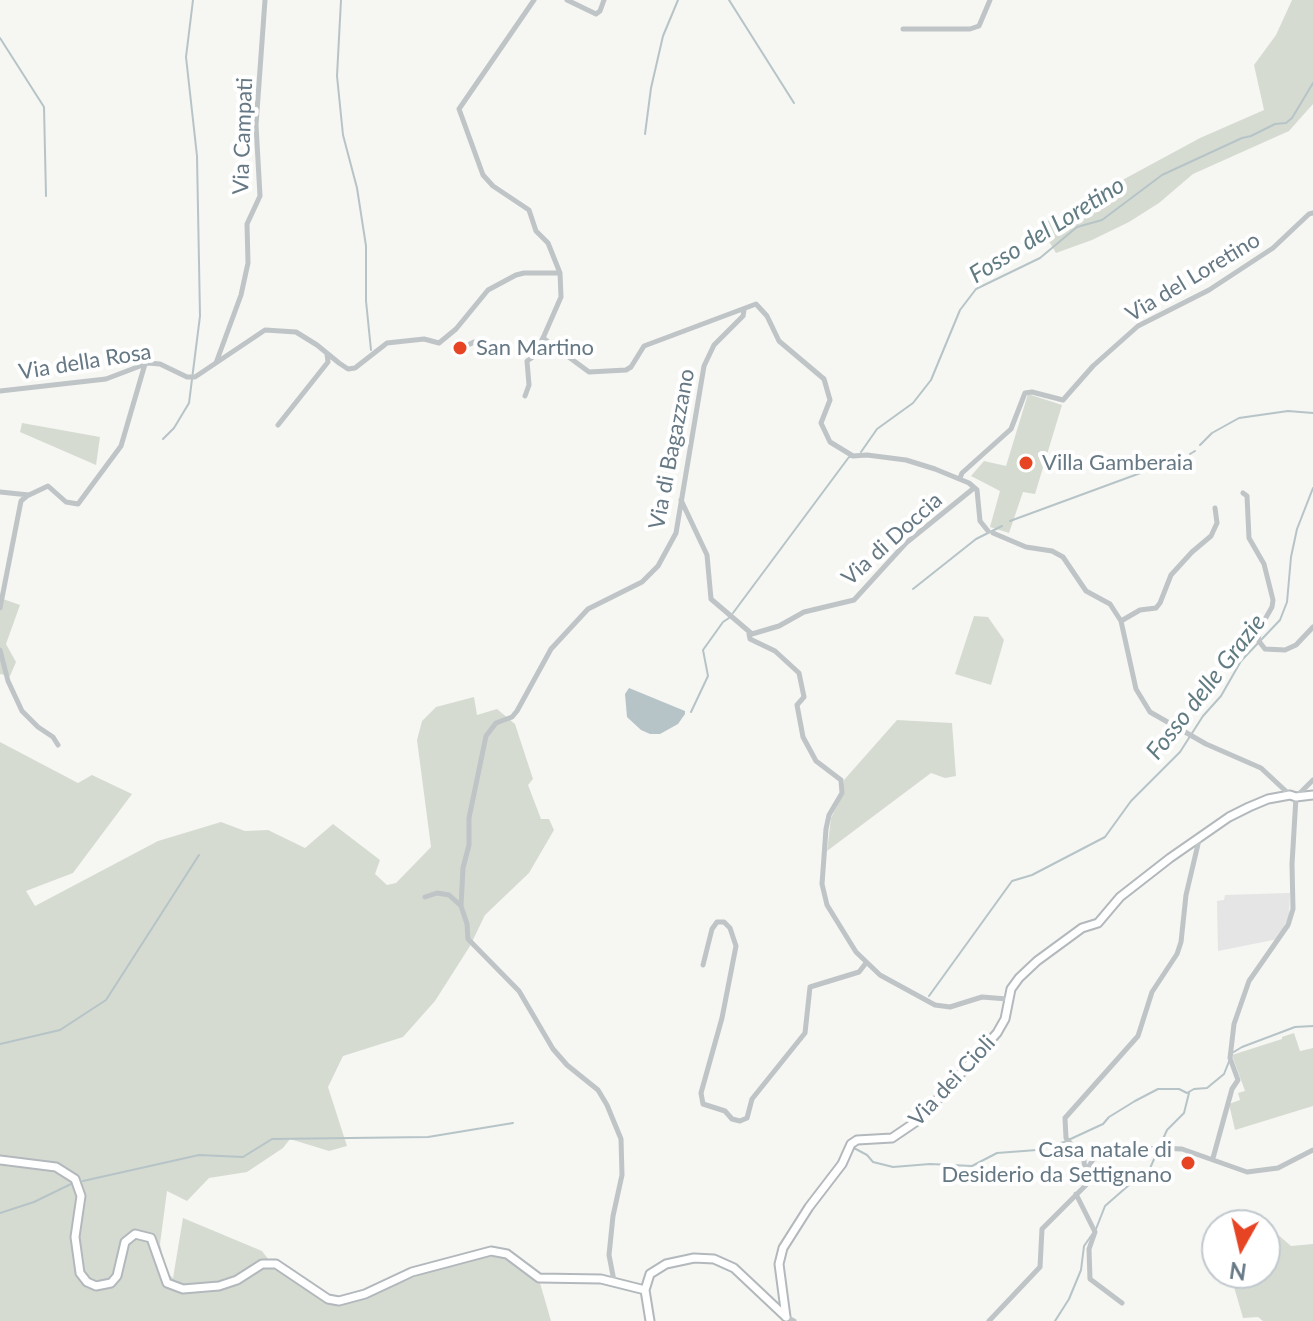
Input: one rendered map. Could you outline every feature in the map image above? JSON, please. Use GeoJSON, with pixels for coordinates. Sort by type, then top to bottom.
{"type":"FeatureCollection","features":[{"type":"Feature","properties":{"kind":"street","name":"Via Campati"},"geometry":{"type":"LineString","coordinates":[[216,363],[241,295],[248,263],[247,224],[260,196],[256,125],[265,0]]}},
{"type":"Feature","properties":{"kind":"street"},"geometry":{"type":"LineString","coordinates":[[525,396],[529,389],[527,361],[533,357],[561,297],[560,273],[548,243],[536,231],[529,210],[493,186],[483,175],[459,109],[534,0]]}},
{"type":"Feature","properties":{"kind":"street"},"geometry":{"type":"LineString","coordinates":[[567,0],[596,14],[602,9],[604,0]]}},
{"type":"Feature","properties":{"kind":"street"},"geometry":{"type":"LineString","coordinates":[[903,29],[970,29],[979,26],[990,0]]}},
{"type":"Feature","properties":{"kind":"street","name":"Via del Loretino"},"geometry":{"type":"LineString","coordinates":[[960,478],[1011,429],[1025,393],[1063,400],[1093,366],[1138,326],[1222,281],[1273,248],[1313,213]]}},
{"type":"Feature","properties":{"kind":"street"},"geometry":{"type":"LineString","coordinates":[[424,339],[439,343],[456,329],[488,290],[516,275],[560,273]]}},
{"type":"Feature","properties":{"kind":"street"},"geometry":{"type":"LineString","coordinates":[[543,338],[589,372],[626,370],[644,346],[744,310],[753,303],[758,305],[779,341],[824,379],[830,400],[821,423],[826,438],[834,446],[853,456],[906,460],[960,478],[974,488],[979,499],[980,521],[990,532],[1026,547],[1052,551],[1063,557],[1086,591],[1110,604],[1121,621],[1136,689],[1150,712],[1206,744],[1261,768],[1293,796],[1293,909],[1285,932],[1249,981],[1239,1007],[1230,1042],[1230,1058],[1238,1080],[1232,1089],[1213,1158]]}},
{"type":"Feature","properties":{"kind":"street","name":"Via di Bagazzano"},"geometry":{"type":"LineString","coordinates":[[614,1281],[609,1263],[610,1247],[623,1152],[617,1126],[598,1090],[553,1049],[519,991],[468,939],[461,906],[463,868],[469,845],[469,818],[486,736],[496,723],[512,717],[551,649],[585,612],[651,575],[676,533],[704,366],[714,345],[743,316],[744,310]]}},
{"type":"Feature","properties":{"kind":"street","name":"Via della Rosa"},"geometry":{"type":"LineString","coordinates":[[0,391],[106,379],[145,364],[160,364],[187,377],[195,377],[265,330],[296,332],[337,361]]}},
{"type":"Feature","properties":{"kind":"street"},"geometry":{"type":"LineString","coordinates":[[328,362],[337,361],[348,369],[355,368],[387,343],[433,338]]}},
{"type":"Feature","properties":{"kind":"street"},"geometry":{"type":"LineString","coordinates":[[278,425],[328,362],[327,353]]}},
{"type":"Feature","properties":{"kind":"street"},"geometry":{"type":"LineString","coordinates":[[0,608],[21,501],[48,486],[70,505],[78,504],[85,497],[121,446],[145,364]]}},
{"type":"Feature","properties":{"kind":"street","name":"Via di Doccia"},"geometry":{"type":"LineString","coordinates":[[749,634],[779,626],[804,612],[854,600],[906,543],[974,488]]}},
{"type":"Feature","properties":{"kind":"street"},"geometry":{"type":"LineString","coordinates":[[0,492],[29,495]]}},
{"type":"Feature","properties":{"kind":"street"},"geometry":{"type":"LineString","coordinates":[[1243,493],[1247,496],[1249,538],[1264,564],[1273,600],[1260,628],[1260,642],[1271,650],[1285,650],[1296,645],[1313,627]]}},
{"type":"Feature","properties":{"kind":"street"},"geometry":{"type":"LineString","coordinates":[[681,500],[707,555],[711,599],[749,634],[750,639],[775,651],[799,673],[804,697],[797,705],[803,737],[816,761],[841,780],[842,793],[829,815],[826,829],[824,896],[856,952],[889,980],[942,1007],[982,997],[1007,999]]}},
{"type":"Feature","properties":{"kind":"street"},"geometry":{"type":"LineString","coordinates":[[1121,621],[1140,610],[1156,608],[1171,575],[1211,536],[1217,523],[1215,508]]}},
{"type":"Feature","properties":{"kind":"street"},"geometry":{"type":"LineString","coordinates":[[0,650],[8,681],[22,711],[56,739],[58,745]]}},
{"type":"Feature","properties":{"kind":"street"},"geometry":{"type":"LineString","coordinates":[[1293,796],[1313,780]]}},
{"type":"Feature","properties":{"kind":"street","name":"Via dei Cioli"},"geometry":{"type":"LineString","coordinates":[[786,1317],[779,1264],[783,1248],[842,1164],[846,1151],[857,1140],[900,1135],[920,1119],[997,1033],[1005,1019],[1007,999],[1019,978],[1082,928],[1098,923],[1127,891],[1235,813],[1268,799],[1313,795]]}},
{"type":"Feature","properties":{"kind":"street"},"geometry":{"type":"LineString","coordinates":[[1086,1170],[1078,1151],[1066,1138],[1065,1118],[1138,1036],[1152,992],[1177,954],[1181,942],[1186,895],[1199,840]]}},
{"type":"Feature","properties":{"kind":"street"},"geometry":{"type":"LineString","coordinates":[[425,897],[437,893],[449,895],[461,906]]}},
{"type":"Feature","properties":{"kind":"street"},"geometry":{"type":"LineString","coordinates":[[703,965],[712,929],[717,922],[724,922],[730,928],[736,946],[722,1018],[701,1093],[703,1104],[725,1111],[732,1119],[740,1121],[747,1118],[752,1099],[805,1033],[810,987],[859,972],[866,963]]}},
{"type":"Feature","properties":{"kind":"street"},"geometry":{"type":"LineString","coordinates":[[989,1321],[1040,1267],[1042,1229],[1086,1185],[1086,1170],[1094,1158],[1156,1148],[1182,1149],[1247,1172],[1278,1168],[1313,1150]]}},
{"type":"Feature","properties":{"kind":"street"},"geometry":{"type":"LineString","coordinates":[[0,1160],[56,1167],[75,1179],[81,1196],[75,1237],[80,1273],[87,1282],[96,1286],[111,1283],[119,1270],[125,1242],[135,1234],[151,1238],[167,1283],[183,1289],[219,1286],[237,1280],[262,1264],[276,1264],[328,1299],[339,1301],[365,1294],[412,1272],[491,1251],[507,1254],[539,1278],[614,1281],[645,1290]]}},
{"type":"Feature","properties":{"kind":"street"},"geometry":{"type":"LineString","coordinates":[[1076,1194],[1095,1232],[1089,1249],[1090,1279],[1122,1303]]}},
{"type":"Feature","properties":{"kind":"street"},"geometry":{"type":"LineString","coordinates":[[647,1320],[645,1290],[650,1274],[666,1264],[694,1258],[714,1259],[734,1268],[794,1321]]}},
{"type":"Feature","properties":{"kind":"shaded area"},"geometry":{"type":"Polygon","coordinates":[[[1292,0],[1313,0],[1313,104],[1289,131],[1193,174],[1159,203],[1129,222],[1056,253],[1041,228],[1052,217],[1068,228],[1115,184],[1200,138],[1264,110],[1254,65],[1276,35],[1292,0]]]}},
{"type":"Feature","properties":{"kind":"shaded area","name":"Villa Gamberaia"},"geometry":{"type":"Polygon","coordinates":[[[1028,394],[1062,405],[1035,494],[1023,492],[1009,533],[990,527],[1000,491],[971,476],[984,461],[1006,466],[1028,394]]]}},
{"type":"Feature","properties":{"kind":"shaded area"},"geometry":{"type":"Polygon","coordinates":[[[22,423],[100,437],[96,465],[20,432],[22,423]]]}},
{"type":"Feature","properties":{"kind":"shaded area"},"geometry":{"type":"Polygon","coordinates":[[[3,599],[20,605],[6,644],[16,662],[10,676],[0,674],[0,611],[3,599]]]}},
{"type":"Feature","properties":{"kind":"shaded area"},"geometry":{"type":"Polygon","coordinates":[[[974,616],[988,617],[1004,640],[991,685],[955,674],[974,616]]]}},
{"type":"Feature","properties":{"kind":"shaded area"},"geometry":{"type":"Polygon","coordinates":[[[629,688],[685,711],[685,714],[678,724],[660,734],[641,730],[627,717],[625,694],[629,688]]]}},
{"type":"Feature","properties":{"kind":"shaded area"},"geometry":{"type":"Polygon","coordinates":[[[474,697],[477,715],[497,709],[515,724],[533,779],[528,785],[541,819],[549,819],[554,830],[529,873],[485,915],[470,946],[435,1001],[403,1037],[343,1056],[328,1087],[347,1146],[329,1151],[290,1139],[283,1148],[247,1172],[209,1178],[187,1201],[167,1191],[160,1244],[166,1272],[173,1278],[183,1218],[262,1251],[275,1268],[327,1301],[352,1303],[434,1269],[484,1257],[505,1257],[540,1283],[551,1321],[0,1321],[0,742],[78,783],[92,775],[132,794],[73,873],[26,891],[35,906],[158,841],[221,822],[245,831],[268,830],[305,848],[333,824],[380,860],[375,874],[387,885],[396,883],[431,847],[417,740],[422,721],[436,707],[474,697]]]}},
{"type":"Feature","properties":{"kind":"shaded area"},"geometry":{"type":"Polygon","coordinates":[[[897,720],[952,723],[956,776],[945,778],[931,773],[827,851],[831,818],[844,792],[844,780],[897,720]]]}},
{"type":"Feature","properties":{"kind":"shaded area"},"geometry":{"type":"Polygon","coordinates":[[[1290,893],[1289,916],[1278,939],[1218,951],[1217,901],[1224,900],[1225,895],[1290,893]]]}},
{"type":"Feature","properties":{"kind":"shaded area"},"geometry":{"type":"Polygon","coordinates":[[[1294,1033],[1300,1051],[1313,1048],[1313,1106],[1235,1130],[1229,1104],[1240,1100],[1238,1093],[1245,1091],[1232,1055],[1294,1033]]]}},
{"type":"Feature","properties":{"kind":"shaded area"},"geometry":{"type":"Polygon","coordinates":[[[1281,1237],[1291,1246],[1313,1244],[1313,1321],[1243,1318],[1235,1289],[1281,1289],[1281,1237]]]}},
{"type":"Feature","properties":{"kind":"waterway"},"geometry":{"type":"LineString","coordinates":[[163,439],[174,428],[189,403],[200,316],[197,156],[186,57],[193,0]]}},
{"type":"Feature","properties":{"kind":"waterway"},"geometry":{"type":"LineString","coordinates":[[341,0],[337,76],[343,135],[357,188],[366,246],[366,301],[371,350]]}},
{"type":"Feature","properties":{"kind":"waterway"},"geometry":{"type":"LineString","coordinates":[[645,134],[651,88],[663,36],[678,0]]}},
{"type":"Feature","properties":{"kind":"waterway"},"geometry":{"type":"LineString","coordinates":[[729,0],[794,103]]}},
{"type":"Feature","properties":{"kind":"waterway"},"geometry":{"type":"LineString","coordinates":[[0,38],[44,107],[46,196]]}},
{"type":"Feature","properties":{"kind":"waterway","name":"Fosso del Loretino"},"geometry":{"type":"LineString","coordinates":[[861,452],[877,429],[913,403],[931,380],[960,310],[976,289],[1040,258],[1077,227],[1102,220],[1162,175],[1275,124],[1286,123],[1313,83]]}},
{"type":"Feature","properties":{"kind":"waterway"},"geometry":{"type":"LineString","coordinates":[[1200,445],[1212,433],[1239,418],[1288,411],[1313,413]]}},
{"type":"Feature","properties":{"kind":"waterway"},"geometry":{"type":"LineString","coordinates":[[1190,454],[1195,451]]}},
{"type":"Feature","properties":{"kind":"waterway","name":"Fosso del Loretino"},"geometry":{"type":"LineString","coordinates":[[733,613],[852,457]]}},
{"type":"Feature","properties":{"kind":"waterway"},"geometry":{"type":"LineString","coordinates":[[1010,521],[1184,457]]}},
{"type":"Feature","properties":{"kind":"waterway","name":"Fosso delle Grazie"},"geometry":{"type":"LineString","coordinates":[[929,996],[1012,881],[1032,875],[1105,837],[1131,801],[1180,752],[1203,716],[1221,696],[1241,661],[1280,620],[1287,602],[1297,529],[1313,488]]}},
{"type":"Feature","properties":{"kind":"waterway"},"geometry":{"type":"LineString","coordinates":[[913,589],[976,539],[1002,526]]}},
{"type":"Feature","properties":{"kind":"waterway"},"geometry":{"type":"LineString","coordinates":[[691,712],[708,676],[703,650],[729,618]]}},
{"type":"Feature","properties":{"kind":"waterway"},"geometry":{"type":"LineString","coordinates":[[0,1044],[60,1030],[106,1000],[199,855]]}},
{"type":"Feature","properties":{"kind":"waterway"},"geometry":{"type":"LineString","coordinates":[[1232,1053],[1295,1027],[1313,1026]]}},
{"type":"Feature","properties":{"kind":"waterway"},"geometry":{"type":"LineString","coordinates":[[854,1148],[873,1162],[893,1167],[930,1164],[972,1166],[997,1153],[1037,1150],[1064,1142],[1103,1124],[1109,1117],[1158,1089],[1179,1089],[1187,1093],[1207,1088],[1224,1074],[1230,1059]]}},
{"type":"Feature","properties":{"kind":"waterway"},"geometry":{"type":"LineString","coordinates":[[1055,1321],[1069,1299],[1081,1270],[1084,1246],[1096,1229],[1105,1206],[1129,1185],[1147,1175],[1167,1130],[1184,1113],[1189,1093]]}},
{"type":"Feature","properties":{"kind":"waterway"},"geometry":{"type":"LineString","coordinates":[[83,1181],[199,1155],[243,1157],[272,1139],[428,1137],[513,1123]]}},
{"type":"Feature","properties":{"kind":"waterway"},"geometry":{"type":"LineString","coordinates":[[0,1213],[34,1202],[71,1184]]}},
{"type":"Feature","properties":{"kind":"place","name":"San Martino"},"geometry":{"type":"Point","coordinates":[460,348]}},
{"type":"Feature","properties":{"kind":"place","name":"Villa Gamberaia"},"geometry":{"type":"Point","coordinates":[1026,463]}},
{"type":"Feature","properties":{"kind":"place","name":"Casa natale di Desiderio da Settignano"},"geometry":{"type":"Point","coordinates":[1188,1163]}}]}
